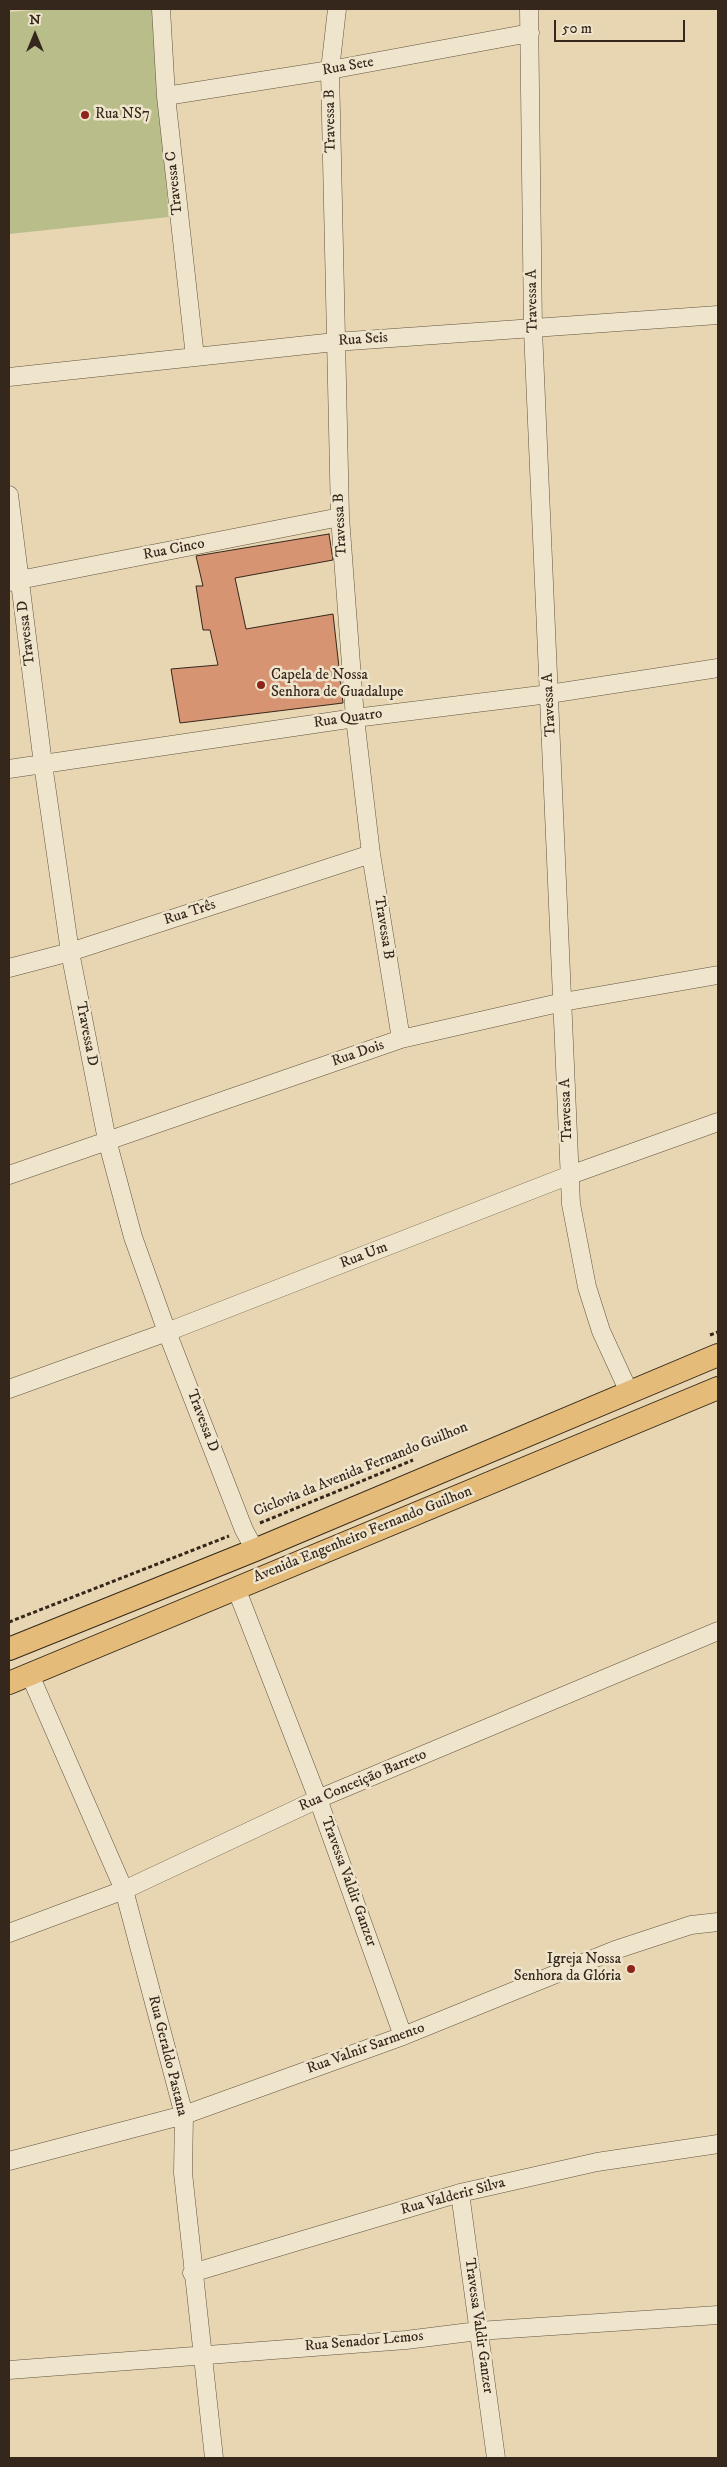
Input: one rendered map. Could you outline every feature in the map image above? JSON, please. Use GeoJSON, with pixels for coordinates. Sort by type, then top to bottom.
{"type":"FeatureCollection","features":[{"type":"Feature","properties":{"kind":"main road","name":"Avenida Engenheiro Fernando Guilhon"},"geometry":{"type":"LineString","coordinates":[[9,1648],[255,1550],[629,1392],[714,1345]]}},
{"type":"Feature","properties":{"kind":"main road","name":"Avenida Engenheiro Fernando Guilhon"},"geometry":{"type":"LineString","coordinates":[[9,1683],[718,1388]]}},
{"type":"Feature","properties":{"kind":"street","name":"Travessa C"},"geometry":{"type":"LineString","coordinates":[[161,9],[166,96],[195,356]]}},
{"type":"Feature","properties":{"kind":"street","name":"Travessa B"},"geometry":{"type":"LineString","coordinates":[[337,9],[330,70],[340,517],[355,718],[371,854],[401,1039]]}},
{"type":"Feature","properties":{"kind":"street","name":"Travessa A"},"geometry":{"type":"LineString","coordinates":[[529,9],[533,330],[570,1176],[577,1245],[587,1287],[601,1331],[629,1392]]}},
{"type":"Feature","properties":{"kind":"street","name":"Rua Sete"},"geometry":{"type":"LineString","coordinates":[[166,96],[330,70],[530,33]]}},
{"type":"Feature","properties":{"kind":"street","name":"Rua Seis"},"geometry":{"type":"LineString","coordinates":[[9,376],[335,342],[533,330],[718,315]]}},
{"type":"Feature","properties":{"kind":"street","name":"Travessa D"},"geometry":{"type":"LineString","coordinates":[[9,495],[15,581],[70,952],[107,1140],[133,1237],[167,1332],[244,1530],[255,1550]]}},
{"type":"Feature","properties":{"kind":"street","name":"Rua Cinco"},"geometry":{"type":"LineString","coordinates":[[15,581],[340,517]]}},
{"type":"Feature","properties":{"kind":"street","name":"Rua Quatro"},"geometry":{"type":"LineString","coordinates":[[9,769],[355,718],[549,694],[718,668]]}},
{"type":"Feature","properties":{"kind":"street","name":"Rua Três"},"geometry":{"type":"LineString","coordinates":[[9,968],[70,952],[371,854]]}},
{"type":"Feature","properties":{"kind":"street","name":"Rua Dois"},"geometry":{"type":"LineString","coordinates":[[9,1175],[401,1039],[563,1002],[718,975]]}},
{"type":"Feature","properties":{"kind":"street","name":"Rua Um"},"geometry":{"type":"LineString","coordinates":[[9,1389],[167,1332],[570,1176],[718,1122]]}},
{"type":"Feature","properties":{"kind":"street","name":"Travessa Valdir Ganzer"},"geometry":{"type":"LineString","coordinates":[[236,1588],[318,1799],[403,2036]]}},
{"type":"Feature","properties":{"kind":"street","name":"Rua Conceição Barreto"},"geometry":{"type":"LineString","coordinates":[[9,1933],[124,1890],[318,1799],[718,1631]]}},
{"type":"Feature","properties":{"kind":"street","name":"Rua Geraldo Pastana"},"geometry":{"type":"LineString","coordinates":[[30,1675],[124,1890],[184,2114],[183,2174],[192,2273],[204,2355],[214,2458]]}},
{"type":"Feature","properties":{"kind":"street","name":"Rua Valnir Sarmento"},"geometry":{"type":"LineString","coordinates":[[9,2161],[184,2114],[403,2036],[615,1950],[691,1925],[718,1922]]}},
{"type":"Feature","properties":{"kind":"street","name":"Rua Valderir Silva"},"geometry":{"type":"LineString","coordinates":[[192,2273],[460,2194],[597,2162],[718,2144]]}},
{"type":"Feature","properties":{"kind":"street","name":"Travessa Valdir Ganzer"},"geometry":{"type":"LineString","coordinates":[[460,2194],[496,2458]]}},
{"type":"Feature","properties":{"kind":"street","name":"Rua Senador Lemos"},"geometry":{"type":"LineString","coordinates":[[9,2370],[406,2340],[478,2331],[718,2315]]}},
{"type":"Feature","properties":{"kind":"path"},"geometry":{"type":"LineString","coordinates":[[714,1345],[718,1332]]}},
{"type":"Feature","properties":{"kind":"path","name":"Ciclovia da Avenida Fernando Guilhon"},"geometry":{"type":"LineString","coordinates":[[9,1622],[244,1530],[420,1457]]}},
{"type":"Feature","properties":{"kind":"green space","name":"Rua NS7"},"geometry":{"type":"Polygon","coordinates":[[[49,9],[152,9],[169,217],[9,234],[9,12],[49,9]]]}},
{"type":"Feature","properties":{"kind":"building"},"geometry":{"type":"Polygon","coordinates":[[[329,534],[333,560],[235,578],[246,629],[333,614],[343,703],[180,723],[171,669],[218,665],[210,630],[203,630],[196,586],[203,586],[196,556],[329,534]]]}},
{"type":"Feature","properties":{"kind":"place","name":"Rua NS7"},"geometry":{"type":"Point","coordinates":[85,115]}},
{"type":"Feature","properties":{"kind":"place","name":"Capela de Nossa Senhora de Guadalupe"},"geometry":{"type":"Point","coordinates":[261,685]}},
{"type":"Feature","properties":{"kind":"place","name":"Igreja Nossa Senhora da Glória"},"geometry":{"type":"Point","coordinates":[631,1969]}}]}
